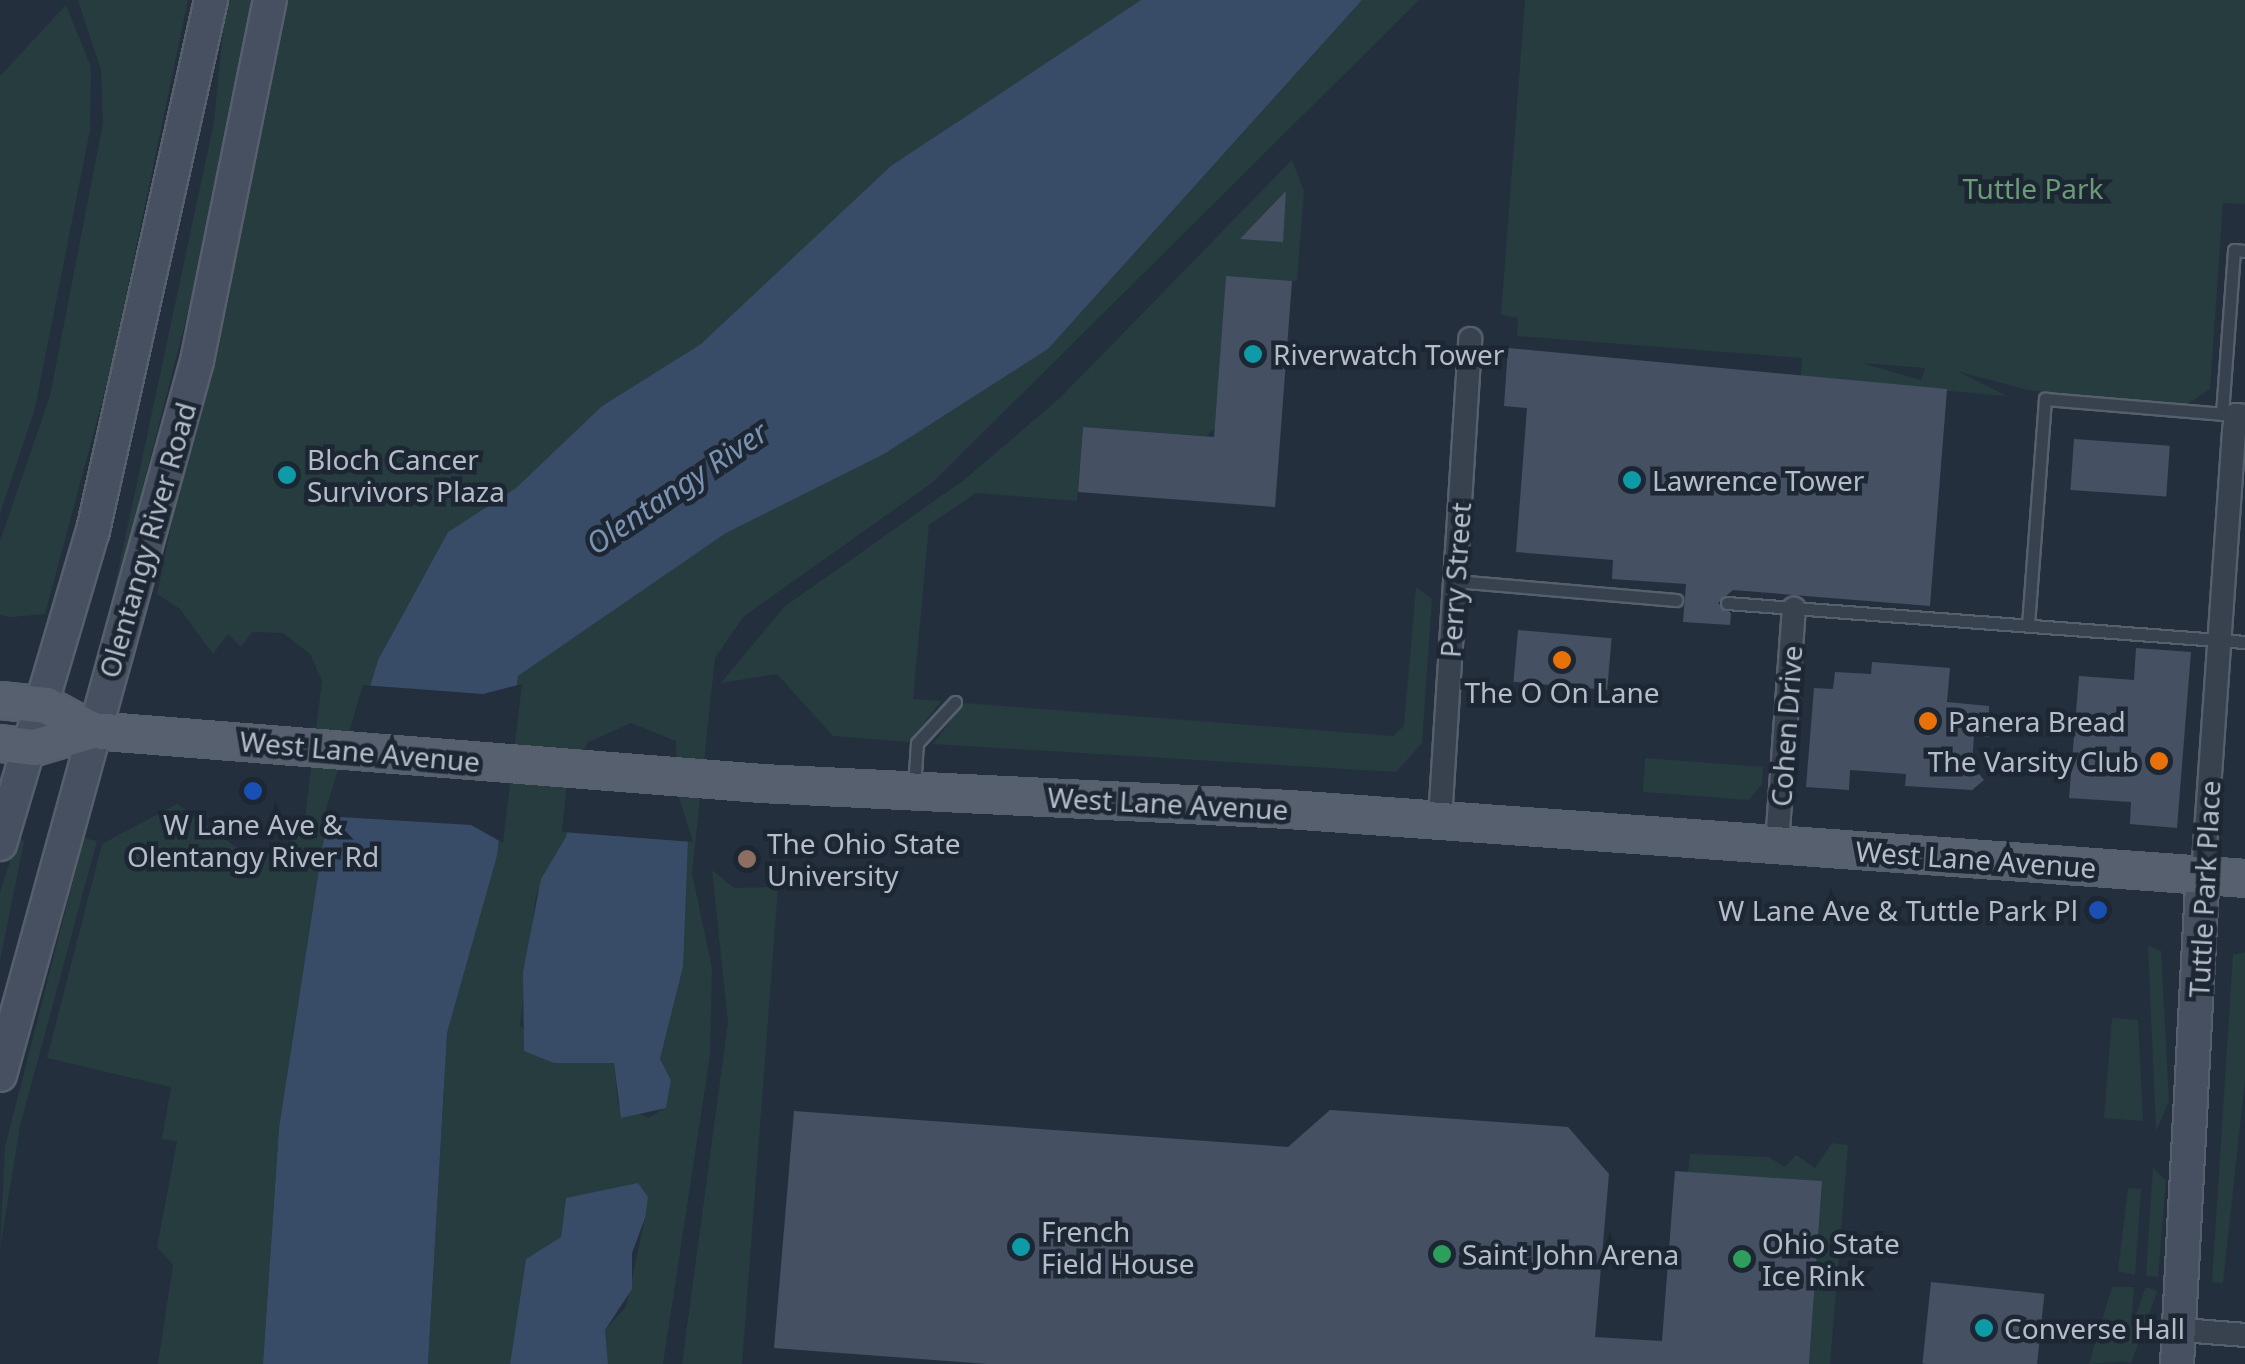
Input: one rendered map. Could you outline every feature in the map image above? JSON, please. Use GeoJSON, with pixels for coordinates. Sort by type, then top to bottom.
{"type":"FeatureCollection","features":[{"type":"Feature","properties":{"kind":"main road","name":"Olentangy River Road"},"geometry":{"type":"LineString","coordinates":[[0,844],[17,745],[46,706],[150,296],[211,0]]}},
{"type":"Feature","properties":{"kind":"main road","name":"Olentangy River Road"},"geometry":{"type":"LineString","coordinates":[[0,1075],[196,361],[270,0]]}},
{"type":"Feature","properties":{"kind":"main road","name":"West Lane Avenue"},"geometry":{"type":"LineString","coordinates":[[0,700],[46,706],[92,730]]}},
{"type":"Feature","properties":{"kind":"main road","name":"West Lane Avenue"},"geometry":{"type":"LineString","coordinates":[[17,745],[92,730],[761,783],[1440,820],[2245,878]]}},
{"type":"Feature","properties":{"kind":"main road","name":"Tuttle Park Place"},"geometry":{"type":"LineString","coordinates":[[2177,1364],[2182,1330],[2203,875]]}},
{"type":"Feature","properties":{"kind":"street","name":"Perry Street"},"geometry":{"type":"LineString","coordinates":[[1440,820],[1470,339]]}},
{"type":"Feature","properties":{"kind":"street","name":"Tuttle Park Place"},"geometry":{"type":"LineString","coordinates":[[2203,875],[2234,415]]}},
{"type":"Feature","properties":{"kind":"street","name":"Cohen Drive"},"geometry":{"type":"LineString","coordinates":[[1777,844],[1794,608]]}},
{"type":"Feature","properties":{"kind":"street"},"geometry":{"type":"LineString","coordinates":[[2182,1330],[2245,1334]]}},
{"type":"Feature","properties":{"kind":"lane"},"geometry":{"type":"LineString","coordinates":[[2028,626],[2045,399],[2234,415],[2234,250],[2244,251]]}},
{"type":"Feature","properties":{"kind":"lane"},"geometry":{"type":"LineString","coordinates":[[1454,581],[1676,600]]}},
{"type":"Feature","properties":{"kind":"lane"},"geometry":{"type":"LineString","coordinates":[[1727,603],[2245,642]]}},
{"type":"Feature","properties":{"kind":"lane"},"geometry":{"type":"LineString","coordinates":[[914,791],[917,743],[955,702]]}},
{"type":"Feature","properties":{"kind":"green space"},"geometry":{"type":"Polygon","coordinates":[[[78,0],[188,0],[110,372],[45,614],[12,617],[0,615],[0,541],[50,396],[103,123],[101,70],[78,0]]]}},
{"type":"Feature","properties":{"kind":"green space"},"geometry":{"type":"Polygon","coordinates":[[[226,0],[255,0],[223,176],[104,637],[214,122],[226,0]]]}},
{"type":"Feature","properties":{"kind":"green space"},"geometry":{"type":"Polygon","coordinates":[[[280,0],[1141,0],[941,133],[701,344],[602,406],[516,488],[448,532],[378,660],[323,843],[279,1128],[263,1364],[158,1364],[173,1265],[157,1247],[177,1141],[162,1139],[171,1087],[47,1058],[102,844],[177,804],[244,853],[272,854],[300,835],[305,818],[322,681],[310,654],[283,633],[252,632],[241,647],[228,634],[213,654],[180,609],[157,594],[280,0]]]}},
{"type":"Feature","properties":{"kind":"green space"},"geometry":{"type":"Polygon","coordinates":[[[1362,0],[1419,0],[933,482],[743,617],[715,658],[692,873],[712,968],[710,1055],[663,1364],[608,1364],[605,1330],[626,1307],[645,1218],[566,1198],[561,1237],[526,1259],[510,1364],[428,1364],[447,1033],[497,856],[518,676],[726,533],[884,454],[1048,349],[1362,0]],[[571,799],[566,837],[536,896],[520,1025],[554,1063],[614,1063],[618,1105],[649,1118],[666,1107],[671,1080],[660,1059],[683,967],[681,886],[571,799]]]}},
{"type":"Feature","properties":{"kind":"green space","name":"Tuttle Park"},"geometry":{"type":"Polygon","coordinates":[[[1525,0],[2245,0],[2245,204],[2223,203],[2210,389],[2184,406],[2028,390],[1957,371],[2007,396],[1801,378],[1802,358],[1517,336],[1518,318],[1501,315],[1525,0]],[[1862,363],[1921,380],[1925,368],[1862,363]]]}},
{"type":"Feature","properties":{"kind":"green space"},"geometry":{"type":"Polygon","coordinates":[[[66,5],[91,67],[90,130],[35,408],[0,514],[0,76],[66,5]]]}},
{"type":"Feature","properties":{"kind":"green space"},"geometry":{"type":"Polygon","coordinates":[[[1292,160],[1304,191],[1297,281],[1226,277],[1215,428],[1206,436],[1083,427],[1077,501],[976,493],[929,525],[913,699],[941,701],[909,742],[833,736],[777,674],[721,683],[784,607],[964,480],[1060,398],[1292,160]]]}},
{"type":"Feature","properties":{"kind":"green space"},"geometry":{"type":"Polygon","coordinates":[[[1416,587],[1432,599],[1422,743],[1396,772],[933,744],[964,703],[1393,736],[1404,726],[1416,587]]]}},
{"type":"Feature","properties":{"kind":"green space"},"geometry":{"type":"Polygon","coordinates":[[[1645,758],[1763,767],[1762,784],[1749,800],[1643,792],[1645,758]]]}},
{"type":"Feature","properties":{"kind":"green space"},"geometry":{"type":"Polygon","coordinates":[[[18,836],[24,842],[0,961],[0,892],[18,836]]]}},
{"type":"Feature","properties":{"kind":"green space"},"geometry":{"type":"Polygon","coordinates":[[[84,838],[97,841],[20,1126],[0,1248],[5,1147],[84,838]]]}},
{"type":"Feature","properties":{"kind":"green space"},"geometry":{"type":"Polygon","coordinates":[[[712,870],[734,888],[778,887],[742,1364],[682,1364],[728,1022],[712,870]]]}},
{"type":"Feature","properties":{"kind":"green space"},"geometry":{"type":"Polygon","coordinates":[[[2148,946],[2161,951],[2169,1101],[2156,1131],[2148,946]]]}},
{"type":"Feature","properties":{"kind":"green space"},"geometry":{"type":"Polygon","coordinates":[[[2245,952],[2245,1080],[2223,1283],[2212,1282],[2233,955],[2245,952]]]}},
{"type":"Feature","properties":{"kind":"green space"},"geometry":{"type":"Polygon","coordinates":[[[2112,1018],[2138,1020],[2143,1121],[2104,1118],[2112,1018]]]}},
{"type":"Feature","properties":{"kind":"green space"},"geometry":{"type":"Polygon","coordinates":[[[1832,1143],[1848,1145],[1830,1364],[1809,1364],[1822,1181],[1688,1172],[1690,1154],[1769,1157],[1785,1167],[1796,1155],[1815,1168],[1832,1143]]]}},
{"type":"Feature","properties":{"kind":"green space"},"geometry":{"type":"Polygon","coordinates":[[[2153,1167],[2166,1181],[2158,1277],[2146,1276],[2153,1167]]]}},
{"type":"Feature","properties":{"kind":"green space"},"geometry":{"type":"Polygon","coordinates":[[[2128,1188],[2141,1189],[2135,1275],[2118,1271],[2128,1188]]]}},
{"type":"Feature","properties":{"kind":"green space"},"geometry":{"type":"Polygon","coordinates":[[[2112,1287],[2134,1287],[2128,1361],[2089,1364],[2112,1287]]]}},
{"type":"Feature","properties":{"kind":"green space"},"geometry":{"type":"Polygon","coordinates":[[[2146,1287],[2157,1291],[2131,1363],[2120,1359],[2146,1287]]]}},
{"type":"Feature","properties":{"kind":"water","name":"Olentangy River"},"geometry":{"type":"Polygon","coordinates":[[[1141,0],[1362,0],[1048,349],[884,454],[726,533],[518,676],[497,856],[447,1033],[428,1364],[263,1364],[279,1128],[323,843],[378,660],[448,532],[516,488],[602,406],[701,344],[891,166],[1141,0]]]}},
{"type":"Feature","properties":{"kind":"water"},"geometry":{"type":"Polygon","coordinates":[[[671,792],[688,839],[683,967],[660,1059],[671,1080],[666,1108],[621,1118],[614,1063],[554,1063],[524,1051],[523,972],[541,879],[566,837],[571,799],[671,792]]]}},
{"type":"Feature","properties":{"kind":"water"},"geometry":{"type":"Polygon","coordinates":[[[638,1183],[648,1197],[645,1218],[632,1253],[632,1289],[605,1330],[608,1364],[510,1364],[526,1259],[561,1237],[566,1198],[638,1183]]]}},
{"type":"Feature","properties":{"kind":"pier"},"geometry":{"type":"Polygon","coordinates":[[[522,684],[503,843],[471,825],[324,816],[363,685],[483,694],[522,684]]]}},
{"type":"Feature","properties":{"kind":"pier"},"geometry":{"type":"Polygon","coordinates":[[[631,723],[676,741],[677,791],[693,842],[562,832],[567,783],[588,742],[631,723]]]}},
{"type":"Feature","properties":{"kind":"building"},"geometry":{"type":"Polygon","coordinates":[[[1286,191],[1283,242],[1240,239],[1286,191]]]}},
{"type":"Feature","properties":{"kind":"building","name":"Riverwatch Tower"},"geometry":{"type":"Polygon","coordinates":[[[1226,276],[1292,281],[1275,507],[1078,492],[1083,427],[1214,437],[1226,276]]]}},
{"type":"Feature","properties":{"kind":"building"},"geometry":{"type":"Polygon","coordinates":[[[1508,348],[1947,389],[1930,606],[1733,590],[1718,603],[1731,613],[1730,625],[1683,622],[1686,584],[1612,579],[1613,560],[1516,552],[1527,408],[1504,406],[1508,348]]]}},
{"type":"Feature","properties":{"kind":"building"},"geometry":{"type":"Polygon","coordinates":[[[2074,439],[2170,446],[2166,497],[2070,490],[2074,439]]]}},
{"type":"Feature","properties":{"kind":"building","name":"The O On Lane"},"geometry":{"type":"Polygon","coordinates":[[[1518,630],[1612,638],[1607,690],[1513,682],[1518,630]]]}},
{"type":"Feature","properties":{"kind":"building"},"geometry":{"type":"Polygon","coordinates":[[[2136,648],[2191,652],[2177,828],[2130,824],[2131,802],[2069,798],[2079,676],[2134,680],[2136,648]]]}},
{"type":"Feature","properties":{"kind":"building","name":"Panera Bread"},"geometry":{"type":"Polygon","coordinates":[[[1872,662],[1950,668],[1947,702],[1989,706],[1989,737],[1974,735],[1972,765],[1984,780],[1972,790],[1905,786],[1906,774],[1850,770],[1849,790],[1806,787],[1814,688],[1833,689],[1835,672],[1871,674],[1872,662]]]}},
{"type":"Feature","properties":{"kind":"building"},"geometry":{"type":"Polygon","coordinates":[[[1330,1110],[1568,1127],[1609,1174],[1595,1337],[1662,1341],[1675,1171],[1822,1181],[1809,1364],[987,1364],[774,1348],[794,1111],[1288,1147],[1330,1110]]]}},
{"type":"Feature","properties":{"kind":"building","name":"Converse Hall"},"geometry":{"type":"Polygon","coordinates":[[[1931,1282],[2044,1294],[2037,1364],[1922,1364],[1931,1282]]]}},
{"type":"Feature","properties":{"kind":"place","name":"Riverwatch Tower"},"geometry":{"type":"Point","coordinates":[1253,354]}},
{"type":"Feature","properties":{"kind":"place","name":"Bloch Cancer Survivors Plaza"},"geometry":{"type":"Point","coordinates":[287,475]}},
{"type":"Feature","properties":{"kind":"place","name":"Lawrence Tower"},"geometry":{"type":"Point","coordinates":[1632,480]}},
{"type":"Feature","properties":{"kind":"place","name":"The O On Lane"},"geometry":{"type":"Point","coordinates":[1562,660]}},
{"type":"Feature","properties":{"kind":"place","name":"Panera Bread"},"geometry":{"type":"Point","coordinates":[1928,721]}},
{"type":"Feature","properties":{"kind":"place","name":"The Varsity Club"},"geometry":{"type":"Point","coordinates":[2159,761]}},
{"type":"Feature","properties":{"kind":"place","name":"W Lane Ave & Olentangy River Rd"},"geometry":{"type":"Point","coordinates":[253,791]}},
{"type":"Feature","properties":{"kind":"place","name":"The Ohio State University"},"geometry":{"type":"Point","coordinates":[747,859]}},
{"type":"Feature","properties":{"kind":"place","name":"W Lane Ave & Tuttle Park Pl"},"geometry":{"type":"Point","coordinates":[2098,910]}},
{"type":"Feature","properties":{"kind":"place","name":"French Field House"},"geometry":{"type":"Point","coordinates":[1021,1247]}},
{"type":"Feature","properties":{"kind":"place","name":"Saint John Arena"},"geometry":{"type":"Point","coordinates":[1442,1254]}},
{"type":"Feature","properties":{"kind":"place","name":"Ohio State Ice Rink"},"geometry":{"type":"Point","coordinates":[1742,1259]}},
{"type":"Feature","properties":{"kind":"place","name":"Converse Hall"},"geometry":{"type":"Point","coordinates":[1984,1328]}}]}
